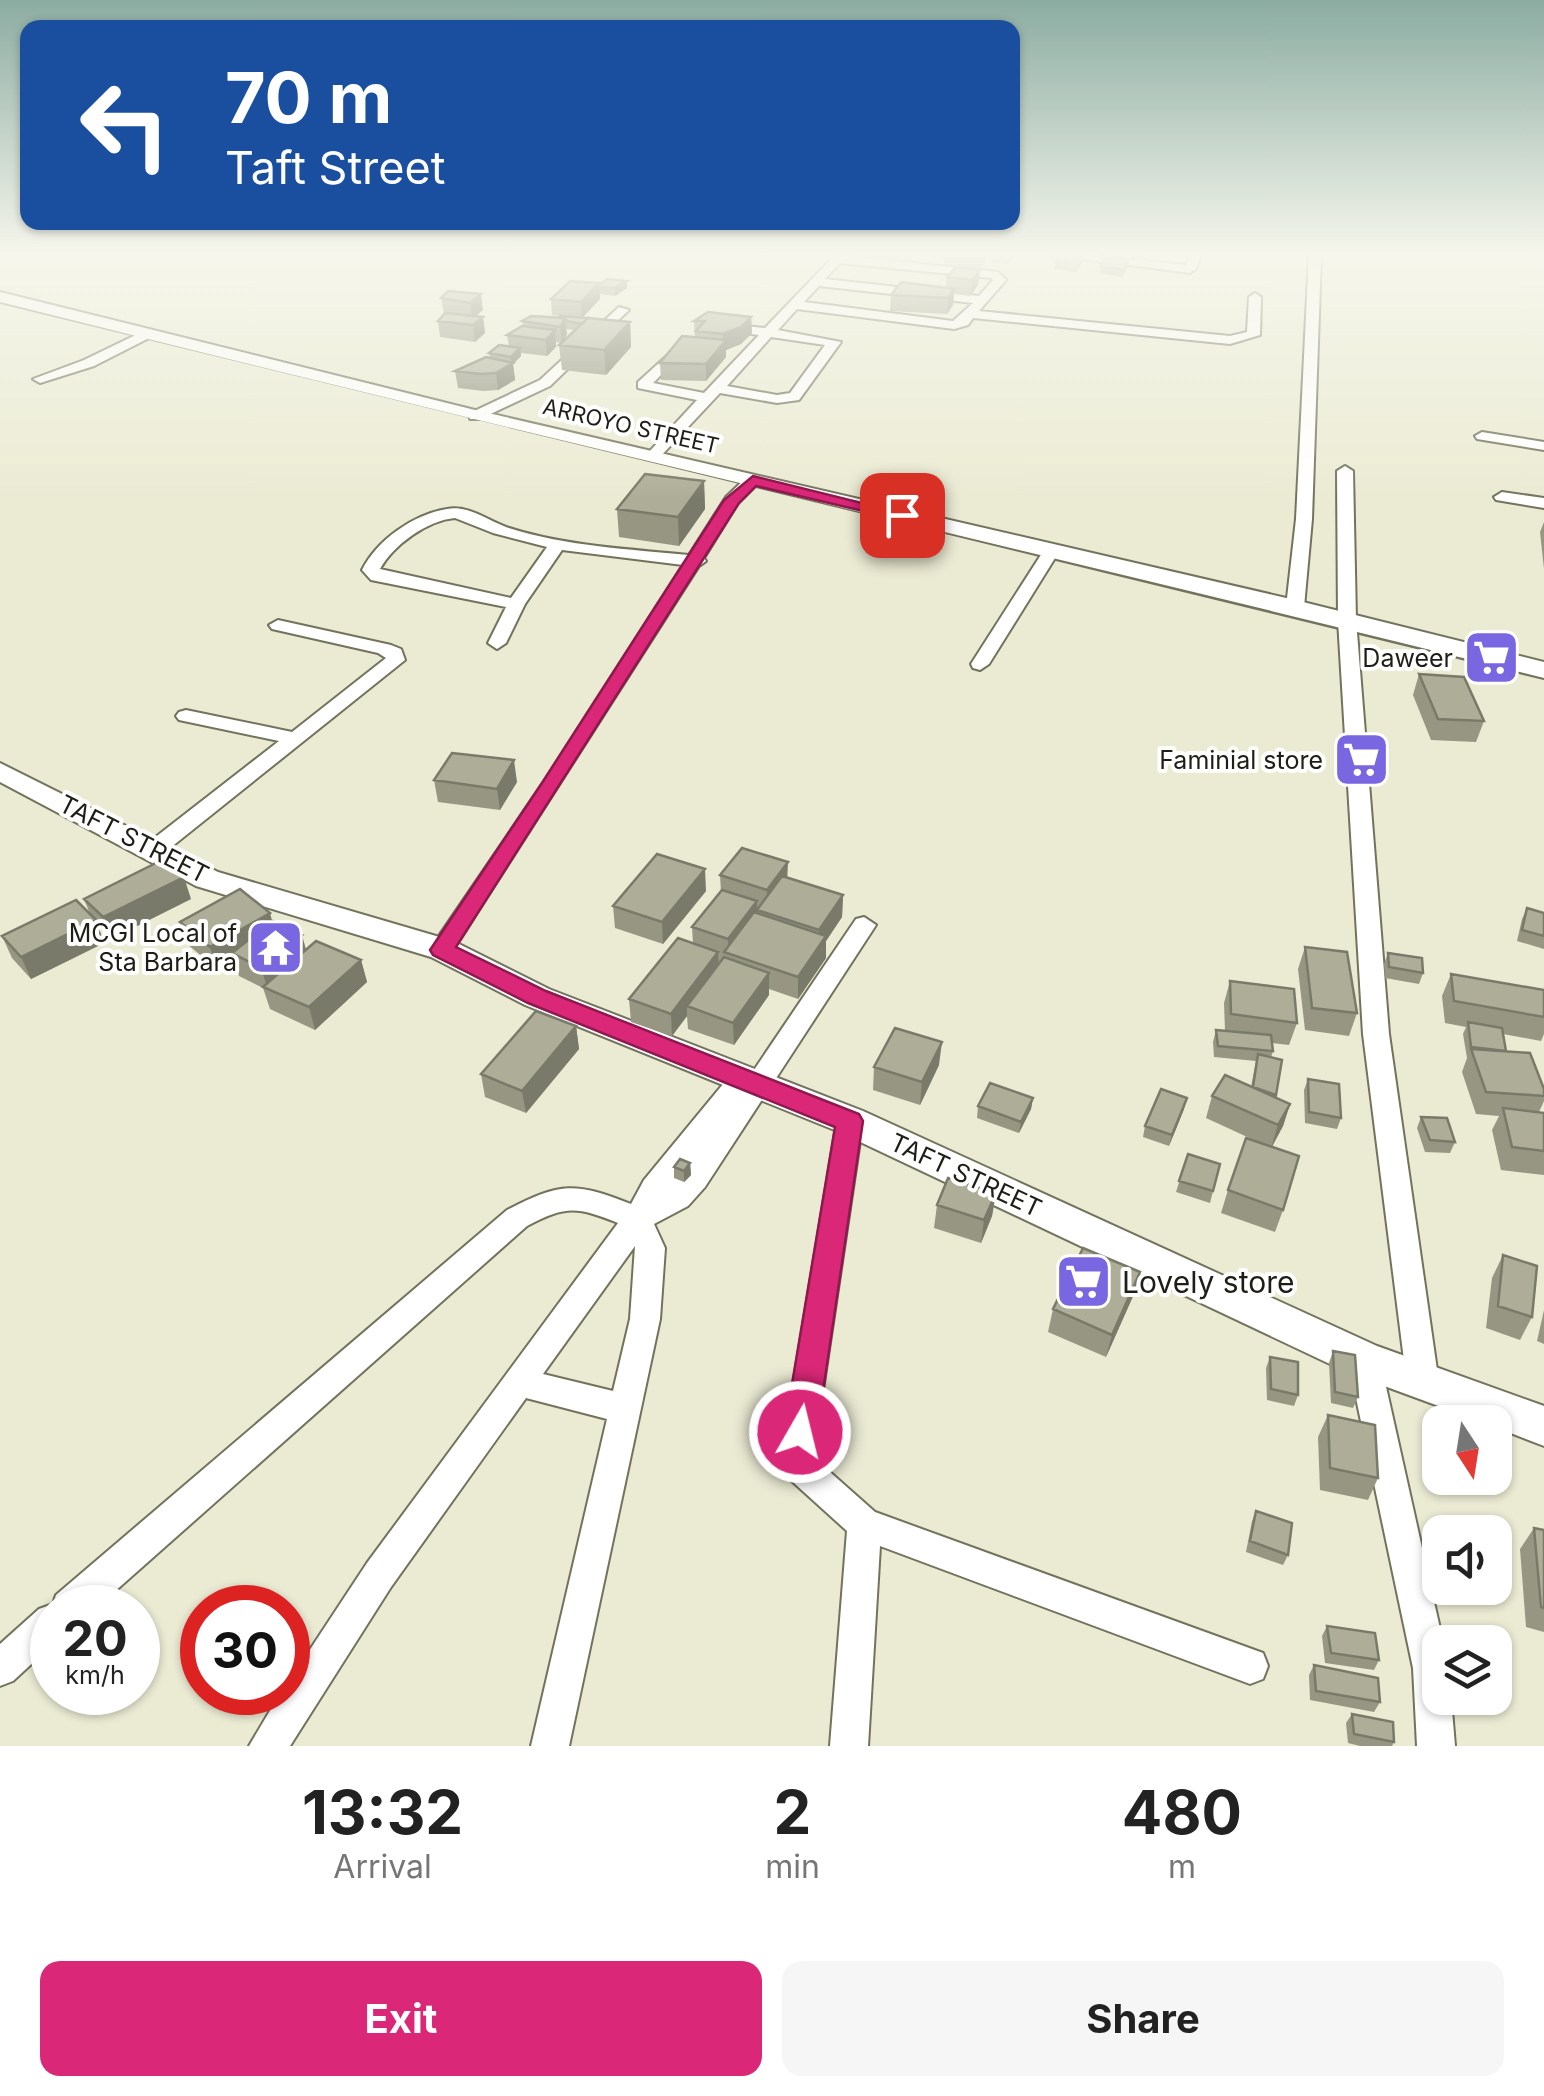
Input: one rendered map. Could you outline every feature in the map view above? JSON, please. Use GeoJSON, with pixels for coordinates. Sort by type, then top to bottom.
{"type":"FeatureCollection","features":[{"type":"Feature","properties":{"kind":"street"},"geometry":{"type":"LineString","coordinates":[[40,379],[89,363],[141,336]]}},
{"type":"Feature","properties":{"kind":"street","name":"ARROYO STREET"},"geometry":{"type":"LineString","coordinates":[[156,336],[474,416],[1295,607],[1544,670]]}},
{"type":"Feature","properties":{"kind":"street"},"geometry":{"type":"LineString","coordinates":[[474,416],[545,384],[595,336]]}},
{"type":"Feature","properties":{"kind":"street"},"geometry":{"type":"LineString","coordinates":[[694,336],[643,384],[777,399],[794,396],[834,346],[832,340],[800,336]]}},
{"type":"Feature","properties":{"kind":"street"},"geometry":{"type":"LineString","coordinates":[[653,456],[765,336]]}},
{"type":"Feature","properties":{"kind":"street"},"geometry":{"type":"LineString","coordinates":[[1052,343],[1056,336]]}},
{"type":"Feature","properties":{"kind":"street"},"geometry":{"type":"LineString","coordinates":[[1151,350],[1157,336]]}},
{"type":"Feature","properties":{"kind":"street"},"geometry":{"type":"LineString","coordinates":[[1202,336],[1253,336]]}},
{"type":"Feature","properties":{"kind":"street"},"geometry":{"type":"LineString","coordinates":[[1318,336],[1326,522],[1347,620],[1376,1034],[1423,1384]]}},
{"type":"Feature","properties":{"kind":"street"},"geometry":{"type":"LineString","coordinates":[[1482,436],[1544,446]]}},
{"type":"Feature","properties":{"kind":"street"},"geometry":{"type":"LineString","coordinates":[[1295,607],[1345,471]]}},
{"type":"Feature","properties":{"kind":"street"},"geometry":{"type":"LineString","coordinates":[[442,950],[732,500],[753,480]]}},
{"type":"Feature","properties":{"kind":"street"},"geometry":{"type":"LineString","coordinates":[[1502,497],[1544,502]]}},
{"type":"Feature","properties":{"kind":"street"},"geometry":{"type":"LineString","coordinates":[[516,604],[377,576],[371,570],[387,546],[446,513],[458,513],[556,546],[696,560]]}},
{"type":"Feature","properties":{"kind":"street"},"geometry":{"type":"LineString","coordinates":[[497,643],[516,604],[556,546]]}},
{"type":"Feature","properties":{"kind":"street"},"geometry":{"type":"LineString","coordinates":[[980,664],[1052,550]]}},
{"type":"Feature","properties":{"kind":"street"},"geometry":{"type":"LineString","coordinates":[[152,851],[396,660],[394,653],[278,626]]}},
{"type":"Feature","properties":{"kind":"street"},"geometry":{"type":"LineString","coordinates":[[186,716],[298,739]]}},
{"type":"Feature","properties":{"kind":"street","name":"TAFT STREET"},"geometry":{"type":"LineString","coordinates":[[0,771],[206,878],[442,950],[537,997],[850,1121],[1364,1360],[1544,1426]]}},
{"type":"Feature","properties":{"kind":"street"},"geometry":{"type":"LineString","coordinates":[[268,1746],[379,1575],[638,1219],[678,1198],[686,1189],[750,1083],[864,925]]}},
{"type":"Feature","properties":{"kind":"street"},"geometry":{"type":"LineString","coordinates":[[850,1121],[796,1463],[864,1524],[1250,1666]]}},
{"type":"Feature","properties":{"kind":"street"},"geometry":{"type":"LineString","coordinates":[[95,1585],[517,1218],[553,1198],[590,1200],[638,1219],[650,1248],[645,1319],[550,1746]]}},
{"type":"Feature","properties":{"kind":"street"},"geometry":{"type":"LineString","coordinates":[[1364,1360],[1431,1668],[1436,1746]]}},
{"type":"Feature","properties":{"kind":"street"},"geometry":{"type":"LineString","coordinates":[[519,1382],[625,1409]]}},
{"type":"Feature","properties":{"kind":"street"},"geometry":{"type":"LineString","coordinates":[[849,1746],[864,1524]]}},
{"type":"Feature","properties":{"kind":"street"},"geometry":{"type":"LineString","coordinates":[[0,1668],[30,1641]]}},
{"type":"Feature","properties":{"kind":"building"},"geometry":{"type":"Polygon","coordinates":[[[568,336],[617,336],[604,350],[559,345],[568,336]]]}},
{"type":"Feature","properties":{"kind":"building"},"geometry":{"type":"Polygon","coordinates":[[[682,336],[726,340],[706,364],[660,363],[682,336]]]}},
{"type":"Feature","properties":{"kind":"building"},"geometry":{"type":"Polygon","coordinates":[[[499,345],[520,348],[511,357],[489,353],[499,345]]]}},
{"type":"Feature","properties":{"kind":"building"},"geometry":{"type":"Polygon","coordinates":[[[486,357],[513,363],[496,373],[455,371],[486,357]]]}},
{"type":"Feature","properties":{"kind":"building"},"geometry":{"type":"Polygon","coordinates":[[[645,474],[704,481],[678,517],[617,509],[645,474]]]}},
{"type":"Feature","properties":{"kind":"building"},"geometry":{"type":"Polygon","coordinates":[[[1419,674],[1464,677],[1484,721],[1438,719],[1419,674]]]}},
{"type":"Feature","properties":{"kind":"building"},"geometry":{"type":"Polygon","coordinates":[[[452,753],[514,760],[497,789],[434,780],[452,753]]]}},
{"type":"Feature","properties":{"kind":"building"},"geometry":{"type":"Polygon","coordinates":[[[742,848],[788,862],[767,890],[720,875],[742,848]]]}},
{"type":"Feature","properties":{"kind":"building"},"geometry":{"type":"Polygon","coordinates":[[[657,854],[705,869],[662,922],[613,906],[657,854]]]}},
{"type":"Feature","properties":{"kind":"building"},"geometry":{"type":"Polygon","coordinates":[[[164,859],[184,877],[103,917],[84,899],[164,859]]]}},
{"type":"Feature","properties":{"kind":"building"},"geometry":{"type":"Polygon","coordinates":[[[782,876],[843,895],[819,930],[757,910],[782,876]]]}},
{"type":"Feature","properties":{"kind":"building"},"geometry":{"type":"Polygon","coordinates":[[[240,889],[270,913],[210,947],[180,922],[240,889]]]}},
{"type":"Feature","properties":{"kind":"building"},"geometry":{"type":"Polygon","coordinates":[[[722,890],[757,901],[728,939],[692,927],[722,890]]]}},
{"type":"Feature","properties":{"kind":"building"},"geometry":{"type":"Polygon","coordinates":[[[76,900],[96,920],[21,957],[2,936],[76,900]]]}},
{"type":"Feature","properties":{"kind":"building"},"geometry":{"type":"Polygon","coordinates":[[[1527,908],[1544,913],[1544,936],[1522,930],[1527,908]]]}},
{"type":"Feature","properties":{"kind":"building"},"geometry":{"type":"Polygon","coordinates":[[[754,912],[826,936],[798,977],[724,952],[754,912]]]}},
{"type":"Feature","properties":{"kind":"building"},"geometry":{"type":"Polygon","coordinates":[[[272,921],[302,935],[261,968],[232,953],[272,921]]]}},
{"type":"Feature","properties":{"kind":"building"},"geometry":{"type":"Polygon","coordinates":[[[678,938],[718,952],[671,1014],[629,999],[678,938]]]}},
{"type":"Feature","properties":{"kind":"building"},"geometry":{"type":"Polygon","coordinates":[[[316,941],[361,960],[309,1007],[263,987],[316,941]]]}},
{"type":"Feature","properties":{"kind":"building"},"geometry":{"type":"Polygon","coordinates":[[[1305,947],[1347,952],[1357,1013],[1312,1008],[1305,947]]]}},
{"type":"Feature","properties":{"kind":"building"},"geometry":{"type":"Polygon","coordinates":[[[1388,953],[1422,958],[1423,973],[1389,967],[1388,953]]]}},
{"type":"Feature","properties":{"kind":"building"},"geometry":{"type":"Polygon","coordinates":[[[724,957],[769,973],[733,1023],[687,1006],[724,957]]]}},
{"type":"Feature","properties":{"kind":"building"},"geometry":{"type":"Polygon","coordinates":[[[1451,974],[1544,990],[1544,1017],[1454,1001],[1451,974]]]}},
{"type":"Feature","properties":{"kind":"building"},"geometry":{"type":"Polygon","coordinates":[[[1230,981],[1294,989],[1297,1023],[1231,1014],[1230,981]]]}},
{"type":"Feature","properties":{"kind":"building"},"geometry":{"type":"Polygon","coordinates":[[[536,1011],[576,1026],[522,1091],[481,1074],[536,1011]]]}},
{"type":"Feature","properties":{"kind":"building"},"geometry":{"type":"Polygon","coordinates":[[[1468,1022],[1502,1028],[1506,1051],[1471,1047],[1468,1022]]]}},
{"type":"Feature","properties":{"kind":"building"},"geometry":{"type":"Polygon","coordinates":[[[895,1028],[942,1042],[922,1082],[874,1067],[895,1028]]]}},
{"type":"Feature","properties":{"kind":"building"},"geometry":{"type":"Polygon","coordinates":[[[1216,1030],[1271,1035],[1273,1051],[1218,1046],[1216,1030]]]}},
{"type":"Feature","properties":{"kind":"building"},"geometry":{"type":"Polygon","coordinates":[[[1471,1049],[1530,1053],[1544,1096],[1486,1092],[1471,1049]]]}},
{"type":"Feature","properties":{"kind":"building"},"geometry":{"type":"Polygon","coordinates":[[[1258,1054],[1282,1060],[1276,1095],[1253,1087],[1258,1054]]]}},
{"type":"Feature","properties":{"kind":"building"},"geometry":{"type":"Polygon","coordinates":[[[1225,1075],[1290,1104],[1278,1125],[1212,1096],[1225,1075]]]}},
{"type":"Feature","properties":{"kind":"building"},"geometry":{"type":"Polygon","coordinates":[[[1308,1079],[1339,1084],[1341,1118],[1309,1112],[1308,1079]]]}},
{"type":"Feature","properties":{"kind":"building"},"geometry":{"type":"Polygon","coordinates":[[[990,1083],[1033,1098],[1021,1122],[978,1106],[990,1083]]]}},
{"type":"Feature","properties":{"kind":"building"},"geometry":{"type":"Polygon","coordinates":[[[1161,1089],[1187,1098],[1172,1135],[1145,1126],[1161,1089]]]}},
{"type":"Feature","properties":{"kind":"building"},"geometry":{"type":"Polygon","coordinates":[[[1503,1108],[1544,1113],[1544,1151],[1512,1147],[1503,1108]]]}},
{"type":"Feature","properties":{"kind":"building"},"geometry":{"type":"Polygon","coordinates":[[[1421,1117],[1447,1118],[1455,1142],[1430,1140],[1421,1117]]]}},
{"type":"Feature","properties":{"kind":"building"},"geometry":{"type":"Polygon","coordinates":[[[1246,1138],[1299,1156],[1283,1210],[1228,1190],[1246,1138]]]}},
{"type":"Feature","properties":{"kind":"building"},"geometry":{"type":"Polygon","coordinates":[[[1188,1154],[1220,1164],[1213,1191],[1179,1181],[1188,1154]]]}},
{"type":"Feature","properties":{"kind":"building"},"geometry":{"type":"Polygon","coordinates":[[[680,1159],[690,1163],[684,1171],[674,1167],[680,1159]]]}},
{"type":"Feature","properties":{"kind":"building"},"geometry":{"type":"Polygon","coordinates":[[[948,1178],[996,1193],[984,1220],[937,1205],[948,1178]]]}},
{"type":"Feature","properties":{"kind":"building"},"geometry":{"type":"Polygon","coordinates":[[[1083,1248],[1140,1272],[1112,1335],[1053,1309],[1083,1248]]]}},
{"type":"Feature","properties":{"kind":"building"},"geometry":{"type":"Polygon","coordinates":[[[1503,1255],[1537,1266],[1532,1317],[1498,1306],[1503,1255]]]}},
{"type":"Feature","properties":{"kind":"building"},"geometry":{"type":"Polygon","coordinates":[[[1333,1351],[1355,1355],[1358,1397],[1335,1392],[1333,1351]]]}},
{"type":"Feature","properties":{"kind":"building"},"geometry":{"type":"Polygon","coordinates":[[[1270,1357],[1298,1362],[1298,1395],[1271,1389],[1270,1357]]]}},
{"type":"Feature","properties":{"kind":"building"},"geometry":{"type":"Polygon","coordinates":[[[1328,1415],[1375,1425],[1378,1478],[1330,1468],[1328,1415]]]}},
{"type":"Feature","properties":{"kind":"building"},"geometry":{"type":"Polygon","coordinates":[[[1256,1511],[1292,1523],[1288,1555],[1250,1541],[1256,1511]]]}},
{"type":"Feature","properties":{"kind":"building"},"geometry":{"type":"Polygon","coordinates":[[[1534,1528],[1544,1530],[1544,1608],[1541,1607],[1534,1528]]]}},
{"type":"Feature","properties":{"kind":"building"},"geometry":{"type":"Polygon","coordinates":[[[1327,1626],[1375,1633],[1379,1660],[1331,1653],[1327,1626]]]}},
{"type":"Feature","properties":{"kind":"building"},"geometry":{"type":"Polygon","coordinates":[[[1314,1665],[1378,1678],[1380,1702],[1316,1691],[1314,1665]]]}},
{"type":"Feature","properties":{"kind":"building"},"geometry":{"type":"Polygon","coordinates":[[[1352,1714],[1393,1722],[1394,1742],[1354,1734],[1352,1714]]]}},
{"type":"Feature","properties":{"kind":"place","name":"Daweer"},"geometry":{"type":"Point","coordinates":[1492,658]}},
{"type":"Feature","properties":{"kind":"place","name":"Faminial store"},"geometry":{"type":"Point","coordinates":[1362,760]}},
{"type":"Feature","properties":{"kind":"place","name":"MCGI Local of Sta Barbara"},"geometry":{"type":"Point","coordinates":[276,947]}},
{"type":"Feature","properties":{"kind":"place","name":"Lovely store"},"geometry":{"type":"Point","coordinates":[1083,1282]}},
{"type":"Feature","properties":{"kind":"route"},"geometry":{"type":"LineString","coordinates":[[800,1432],[850,1121],[537,997],[442,950],[732,500],[753,480],[902,515]]}}]}
